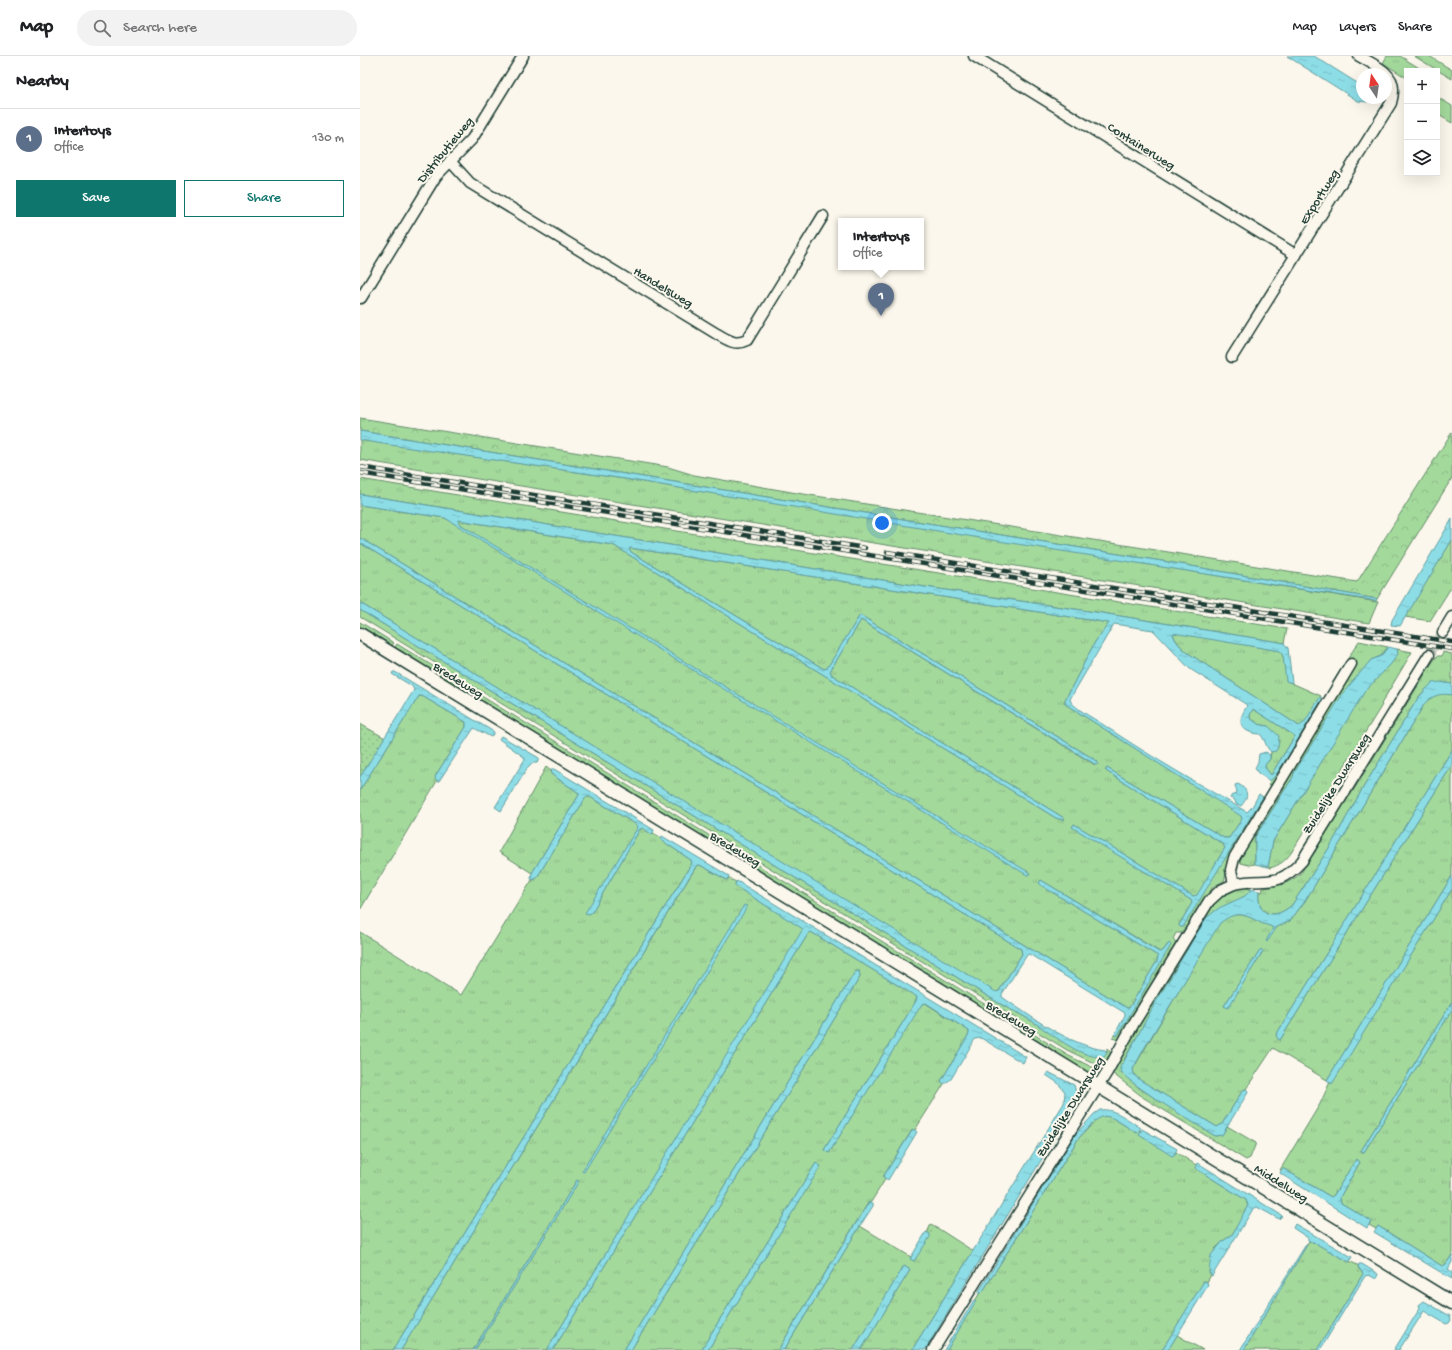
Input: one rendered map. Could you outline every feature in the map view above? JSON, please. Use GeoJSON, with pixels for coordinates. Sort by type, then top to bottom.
{"type":"FeatureCollection","features":[{"type":"Feature","properties":{"kind":"street","name":"Distributieweg"},"geometry":{"type":"LineString","coordinates":[[360,298],[436,176],[472,139],[523,56]]}},
{"type":"Feature","properties":{"kind":"street","name":"Containerweg"},"geometry":{"type":"LineString","coordinates":[[974,56],[1296,255]]}},
{"type":"Feature","properties":{"kind":"street","name":"Exportweg"},"geometry":{"type":"LineString","coordinates":[[1232,357],[1391,103],[1394,89],[1390,77],[1359,56]]}},
{"type":"Feature","properties":{"kind":"street","name":"Handelsweg"},"geometry":{"type":"LineString","coordinates":[[450,161],[470,183],[734,343],[741,343],[747,340],[823,216]]}},
{"type":"Feature","properties":{"kind":"street"},"geometry":{"type":"LineString","coordinates":[[1443,632],[1452,617]]}},
{"type":"Feature","properties":{"kind":"street","name":"Bredeweg"},"geometry":{"type":"LineString","coordinates":[[360,634],[1097,1086]]}},
{"type":"Feature","properties":{"kind":"street","name":"Zuidelijke Dwarsweg"},"geometry":{"type":"LineString","coordinates":[[932,1350],[1107,1072],[1127,1036],[1210,901],[1221,890],[1234,884],[1252,881],[1274,881],[1284,878],[1302,861],[1429,654]]}},
{"type":"Feature","properties":{"kind":"street"},"geometry":{"type":"LineString","coordinates":[[1234,884],[1231,870],[1234,858],[1351,664]]}},
{"type":"Feature","properties":{"kind":"street","name":"Middelweg"},"geometry":{"type":"LineString","coordinates":[[1097,1086],[1452,1303]]}},
{"type":"Feature","properties":{"kind":"green space"},"geometry":{"type":"Polygon","coordinates":[[[1387,56],[1400,56],[1419,68],[1404,68],[1404,76],[1383,63],[1387,56]]]}},
{"type":"Feature","properties":{"kind":"green space"},"geometry":{"type":"Polygon","coordinates":[[[1414,56],[1429,56],[1452,70],[1452,79],[1440,72],[1440,68],[1434,68],[1414,56]]]}},
{"type":"Feature","properties":{"kind":"green space"},"geometry":{"type":"Polygon","coordinates":[[[1440,99],[1452,106],[1452,123],[1440,116],[1440,99]]]}},
{"type":"Feature","properties":{"kind":"green space"},"geometry":{"type":"Polygon","coordinates":[[[360,418],[668,467],[694,475],[797,493],[1357,582],[1452,432],[1452,478],[1377,599],[1174,563],[360,431],[360,418]]]}},
{"type":"Feature","properties":{"kind":"green space"},"geometry":{"type":"Polygon","coordinates":[[[360,440],[625,479],[1378,602],[1369,623],[360,460],[360,440]]]}},
{"type":"Feature","properties":{"kind":"green space"},"geometry":{"type":"Polygon","coordinates":[[[360,479],[1287,629],[1284,643],[1102,613],[925,587],[360,494],[360,479]]]}},
{"type":"Feature","properties":{"kind":"green space"},"geometry":{"type":"Polygon","coordinates":[[[360,505],[445,518],[466,528],[460,524],[458,520],[613,545],[1056,818],[1063,820],[1064,818],[832,675],[830,671],[861,620],[1095,765],[1098,762],[1097,761],[860,615],[827,669],[824,669],[631,552],[629,549],[1109,623],[1095,642],[1065,700],[1065,704],[1241,815],[1242,819],[1229,838],[1224,838],[1107,768],[1106,769],[1106,771],[1223,844],[1225,848],[1197,896],[1193,896],[1074,824],[1073,825],[1073,827],[1191,900],[1192,903],[1179,925],[1263,797],[1263,804],[1228,860],[1224,881],[1213,887],[1189,926],[1183,933],[1176,933],[1173,939],[1176,944],[1165,966],[1119,1040],[1112,1038],[1115,1034],[1115,1036],[1118,1035],[1168,944],[1163,951],[1160,952],[1041,880],[1042,886],[1158,956],[1157,961],[1129,1008],[1127,1008],[360,538],[360,505]]]}},
{"type":"Feature","properties":{"kind":"green space"},"geometry":{"type":"Polygon","coordinates":[[[1452,540],[1452,586],[1430,621],[1405,617],[1452,540]]]}},
{"type":"Feature","properties":{"kind":"green space"},"geometry":{"type":"Polygon","coordinates":[[[360,543],[1021,949],[1022,954],[999,991],[996,993],[360,603],[360,543]]]}},
{"type":"Feature","properties":{"kind":"green space"},"geometry":{"type":"Polygon","coordinates":[[[360,610],[1002,1005],[1029,1019],[1070,1046],[1107,1053],[1107,1048],[1111,1053],[1102,1067],[1067,1050],[360,617],[360,610]]]}},
{"type":"Feature","properties":{"kind":"green space"},"geometry":{"type":"Polygon","coordinates":[[[360,622],[394,643],[391,647],[360,628],[360,622]]]}},
{"type":"Feature","properties":{"kind":"green space"},"geometry":{"type":"Polygon","coordinates":[[[1173,632],[1280,651],[1283,656],[1287,681],[1321,696],[1301,730],[1299,726],[1188,653],[1181,647],[1173,632]]]}},
{"type":"Feature","properties":{"kind":"green space"},"geometry":{"type":"Polygon","coordinates":[[[1359,641],[1388,647],[1381,656],[1371,660],[1294,773],[1293,777],[1255,837],[1255,864],[1249,865],[1241,863],[1239,858],[1268,810],[1283,791],[1286,780],[1335,685],[1331,685],[1359,641]]]}},
{"type":"Feature","properties":{"kind":"green space"},"geometry":{"type":"Polygon","coordinates":[[[397,644],[509,713],[506,718],[394,649],[397,644]]]}},
{"type":"Feature","properties":{"kind":"green space"},"geometry":{"type":"Polygon","coordinates":[[[1397,649],[1412,652],[1381,704],[1382,705],[1291,853],[1279,864],[1270,868],[1268,867],[1273,841],[1365,690],[1391,664],[1397,654],[1397,649]]]}},
{"type":"Feature","properties":{"kind":"green space"},"geometry":{"type":"Polygon","coordinates":[[[1443,652],[1452,654],[1452,684],[1441,683],[1433,685],[1425,690],[1418,698],[1363,788],[1331,845],[1292,905],[1279,913],[1273,914],[1264,911],[1260,906],[1259,891],[1262,892],[1263,888],[1284,884],[1301,873],[1432,663],[1437,656],[1442,656],[1443,652]]]}},
{"type":"Feature","properties":{"kind":"green space"},"geometry":{"type":"Polygon","coordinates":[[[1442,693],[1452,695],[1452,750],[1276,1035],[1280,1040],[1452,765],[1452,876],[1327,1080],[1273,1048],[1246,1089],[1243,1090],[1222,1124],[1217,1127],[1140,1080],[1134,1075],[1133,1069],[1217,926],[1233,915],[1250,917],[1273,928],[1267,941],[1277,927],[1290,921],[1305,901],[1429,698],[1442,693]],[[1261,949],[1224,1006],[1228,1007],[1263,951],[1261,949]]]}},
{"type":"Feature","properties":{"kind":"green space"},"geometry":{"type":"Polygon","coordinates":[[[419,696],[422,696],[466,722],[466,727],[436,775],[437,781],[360,910],[360,790],[419,696]]]}},
{"type":"Feature","properties":{"kind":"green space"},"geometry":{"type":"Polygon","coordinates":[[[1322,699],[1326,701],[1275,783],[1269,785],[1270,781],[1287,758],[1322,699]]]}},
{"type":"Feature","properties":{"kind":"green space"},"geometry":{"type":"Polygon","coordinates":[[[1253,709],[1295,736],[1271,775],[1266,769],[1265,765],[1270,759],[1271,752],[1276,750],[1278,747],[1268,726],[1258,724],[1250,718],[1253,709]]]}},
{"type":"Feature","properties":{"kind":"green space"},"geometry":{"type":"Polygon","coordinates":[[[511,714],[1048,1043],[1045,1048],[508,719],[511,714]]]}},
{"type":"Feature","properties":{"kind":"green space"},"geometry":{"type":"Polygon","coordinates":[[[360,724],[387,739],[360,783],[360,724]]]}},
{"type":"Feature","properties":{"kind":"green space"},"geometry":{"type":"Polygon","coordinates":[[[546,767],[551,771],[551,774],[579,793],[579,795],[532,873],[499,852],[546,767]]]}},
{"type":"Feature","properties":{"kind":"green space"},"geometry":{"type":"Polygon","coordinates":[[[586,797],[590,797],[638,827],[589,914],[592,912],[640,829],[642,828],[651,834],[653,833],[662,838],[661,840],[691,860],[692,863],[393,1350],[360,1350],[360,932],[461,995],[532,880],[536,879],[586,797]]]}},
{"type":"Feature","properties":{"kind":"green space"},"geometry":{"type":"Polygon","coordinates":[[[697,865],[700,865],[727,880],[728,878],[736,882],[735,886],[804,929],[547,1350],[475,1350],[578,1182],[577,1180],[473,1350],[401,1350],[697,865]]]}},
{"type":"Feature","properties":{"kind":"green space"},"geometry":{"type":"Polygon","coordinates":[[[1245,887],[1251,891],[1245,896],[1206,918],[1126,1056],[1121,1067],[1121,1072],[1139,1088],[1215,1136],[1222,1135],[1227,1126],[1256,1143],[1250,1158],[1246,1160],[1144,1098],[1112,1073],[1129,1044],[1138,1023],[1207,911],[1226,894],[1236,889],[1245,887]]]}},
{"type":"Feature","properties":{"kind":"green space"},"geometry":{"type":"Polygon","coordinates":[[[1452,889],[1452,1002],[1361,1151],[1364,1152],[1452,1010],[1452,1255],[1446,1264],[1442,1266],[1378,1226],[1376,1229],[1369,1225],[1371,1221],[1341,1203],[1340,1197],[1360,1162],[1356,1159],[1334,1195],[1331,1197],[1284,1169],[1280,1170],[1320,1104],[1330,1082],[1332,1083],[1452,889]]]}},
{"type":"Feature","properties":{"kind":"green space"},"geometry":{"type":"Polygon","coordinates":[[[811,932],[917,997],[916,1001],[824,1150],[829,1153],[921,1004],[925,1003],[969,1031],[969,1034],[941,1081],[944,1084],[915,1130],[912,1130],[883,1177],[886,1178],[871,1202],[868,1203],[778,1350],[708,1350],[820,1167],[816,1163],[701,1350],[631,1350],[860,977],[859,971],[855,972],[624,1350],[553,1350],[808,934],[811,932]]]}},
{"type":"Feature","properties":{"kind":"green space"},"geometry":{"type":"Polygon","coordinates":[[[1050,1044],[1067,1055],[1098,1070],[1085,1072],[1047,1049],[1050,1044]]]}},
{"type":"Feature","properties":{"kind":"green space"},"geometry":{"type":"Polygon","coordinates":[[[1104,1116],[1111,1117],[1137,1133],[1139,1130],[1141,1131],[1139,1134],[1174,1155],[1176,1152],[1196,1165],[1195,1168],[1246,1200],[1248,1207],[1232,1235],[1215,1249],[1209,1272],[1211,1275],[1207,1282],[1204,1282],[1162,1350],[947,1350],[979,1294],[983,1291],[1078,1139],[1098,1118],[1104,1116]]]}},
{"type":"Feature","properties":{"kind":"green space"},"geometry":{"type":"Polygon","coordinates":[[[931,1224],[973,1251],[912,1350],[861,1350],[910,1270],[904,1266],[853,1350],[784,1350],[860,1226],[911,1257],[914,1261],[929,1234],[927,1233],[931,1224]]]}},
{"type":"Feature","properties":{"kind":"green space"},"geometry":{"type":"Polygon","coordinates":[[[1309,1241],[1359,1266],[1358,1268],[1363,1274],[1317,1350],[1244,1350],[1309,1241]]]}},
{"type":"Feature","properties":{"kind":"green space"},"geometry":{"type":"Polygon","coordinates":[[[1177,1335],[1203,1350],[1168,1350],[1177,1335]]]}},
{"type":"Feature","properties":{"kind":"water"},"geometry":{"type":"Polygon","coordinates":[[[1287,56],[1314,56],[1356,82],[1356,100],[1287,56]]]}},
{"type":"Feature","properties":{"kind":"water"},"geometry":{"type":"Polygon","coordinates":[[[360,431],[1174,563],[1377,599],[1376,601],[992,540],[625,479],[383,444],[360,440],[360,431]]]}},
{"type":"Feature","properties":{"kind":"water"},"geometry":{"type":"Polygon","coordinates":[[[360,494],[925,587],[1102,613],[1284,643],[1288,648],[1292,683],[1286,681],[1283,656],[1280,651],[1173,633],[1177,642],[1188,653],[1299,726],[1304,723],[1320,697],[1322,699],[1287,758],[1270,781],[1258,773],[1255,768],[1258,762],[1259,754],[1266,752],[1270,755],[1270,759],[1265,765],[1266,769],[1271,775],[1295,736],[1253,709],[1250,718],[1258,724],[1268,726],[1279,736],[1276,751],[1271,752],[1260,734],[1247,731],[1242,726],[1241,718],[1247,705],[1190,669],[1153,630],[1114,624],[1070,699],[1071,702],[1084,713],[1142,750],[1247,812],[1252,807],[1259,794],[1263,797],[1183,927],[1180,927],[1179,925],[1192,903],[1191,900],[1072,827],[1074,824],[1193,896],[1197,895],[1225,848],[1223,844],[1106,771],[1106,769],[1107,768],[1224,838],[1229,838],[1242,819],[1241,816],[1065,704],[1065,700],[1095,642],[1109,623],[629,549],[631,552],[824,669],[827,668],[860,615],[1097,761],[1098,764],[1096,765],[861,620],[830,671],[832,675],[1064,818],[1063,820],[1056,818],[613,545],[458,520],[460,524],[466,528],[1030,873],[1027,875],[445,518],[360,505],[360,494]]]}},
{"type":"Feature","properties":{"kind":"water"},"geometry":{"type":"Polygon","coordinates":[[[1452,519],[1452,540],[1400,626],[1391,625],[1392,620],[1452,519]]]}},
{"type":"Feature","properties":{"kind":"water"},"geometry":{"type":"Polygon","coordinates":[[[360,538],[1127,1008],[1129,1008],[1157,961],[1158,956],[1042,886],[1039,883],[1041,880],[1159,952],[1163,951],[1169,943],[1171,945],[1118,1035],[1115,1036],[1125,1013],[1029,954],[1027,955],[1002,994],[1002,997],[1051,1029],[1078,1043],[1105,1050],[1107,1053],[1104,1057],[1095,1056],[1085,1054],[1075,1049],[1027,1018],[1002,1005],[360,610],[360,603],[996,992],[999,991],[1022,954],[1021,949],[360,543],[360,538]]]}},
{"type":"Feature","properties":{"kind":"water"},"geometry":{"type":"Polygon","coordinates":[[[1388,647],[1397,649],[1398,654],[1391,664],[1365,691],[1273,841],[1268,867],[1255,864],[1255,837],[1343,693],[1371,660],[1381,656],[1388,647]]]}},
{"type":"Feature","properties":{"kind":"water"},"geometry":{"type":"Polygon","coordinates":[[[393,672],[494,732],[491,737],[474,728],[439,781],[437,781],[435,778],[436,775],[466,727],[466,722],[422,696],[419,696],[360,790],[360,777],[414,690],[412,686],[392,674],[393,672]]]}},
{"type":"Feature","properties":{"kind":"water"},"geometry":{"type":"Polygon","coordinates":[[[1441,682],[1452,684],[1452,695],[1437,695],[1425,703],[1305,901],[1290,921],[1277,927],[1267,942],[1266,941],[1273,928],[1250,917],[1240,915],[1231,916],[1220,923],[1133,1069],[1134,1075],[1140,1080],[1217,1127],[1222,1124],[1243,1090],[1246,1089],[1248,1091],[1247,1094],[1222,1135],[1215,1136],[1136,1085],[1121,1071],[1121,1065],[1154,1005],[1206,918],[1219,908],[1245,896],[1250,889],[1259,891],[1260,906],[1268,913],[1279,913],[1292,905],[1331,845],[1363,788],[1418,698],[1432,683],[1441,682]]]}},
{"type":"Feature","properties":{"kind":"water"},"geometry":{"type":"Polygon","coordinates":[[[501,736],[539,758],[537,763],[532,763],[528,767],[501,811],[495,807],[525,759],[499,739],[501,736]]]}},
{"type":"Feature","properties":{"kind":"water"},"geometry":{"type":"Polygon","coordinates":[[[1452,750],[1452,765],[1280,1040],[1278,1039],[1276,1035],[1452,750]]]}},
{"type":"Feature","properties":{"kind":"water"},"geometry":{"type":"Polygon","coordinates":[[[552,769],[654,830],[651,834],[643,828],[640,829],[592,912],[589,914],[585,913],[638,827],[590,797],[586,797],[536,879],[532,880],[532,873],[579,795],[579,793],[551,774],[552,769]]]}},
{"type":"Feature","properties":{"kind":"water"},"geometry":{"type":"Polygon","coordinates":[[[1238,784],[1242,786],[1247,794],[1241,806],[1236,804],[1235,800],[1230,798],[1232,795],[1237,793],[1235,785],[1238,784]]]}},
{"type":"Feature","properties":{"kind":"water"},"geometry":{"type":"Polygon","coordinates":[[[662,836],[729,876],[727,880],[700,865],[697,865],[401,1350],[393,1350],[692,863],[691,860],[661,840],[662,836]]]}},
{"type":"Feature","properties":{"kind":"water"},"geometry":{"type":"Polygon","coordinates":[[[1452,876],[1452,889],[1332,1084],[1327,1080],[1452,876]]]}},
{"type":"Feature","properties":{"kind":"water"},"geometry":{"type":"Polygon","coordinates":[[[737,881],[1026,1057],[1023,1063],[981,1038],[975,1039],[951,1079],[944,1084],[941,1081],[969,1034],[969,1031],[926,1003],[922,1004],[829,1153],[824,1150],[916,1001],[917,997],[811,932],[808,934],[553,1350],[547,1350],[803,929],[735,886],[737,881]]]}},
{"type":"Feature","properties":{"kind":"water"},"geometry":{"type":"Polygon","coordinates":[[[744,905],[748,906],[583,1172],[582,1171],[744,905]]]}},
{"type":"Feature","properties":{"kind":"water"},"geometry":{"type":"Polygon","coordinates":[[[1261,949],[1263,951],[1228,1008],[1224,1006],[1261,949]]]}},
{"type":"Feature","properties":{"kind":"water"},"geometry":{"type":"Polygon","coordinates":[[[859,971],[860,977],[631,1350],[624,1350],[855,972],[859,971]]]}},
{"type":"Feature","properties":{"kind":"water"},"geometry":{"type":"Polygon","coordinates":[[[1452,1002],[1452,1010],[1364,1152],[1361,1151],[1452,1002]]]}},
{"type":"Feature","properties":{"kind":"water"},"geometry":{"type":"Polygon","coordinates":[[[1048,1072],[1074,1085],[1077,1096],[1075,1105],[925,1350],[912,1350],[1064,1103],[1065,1092],[1058,1083],[1046,1075],[1048,1072]]]}},
{"type":"Feature","properties":{"kind":"water"},"geometry":{"type":"Polygon","coordinates":[[[1100,1110],[1116,1113],[1141,1128],[1137,1133],[1118,1121],[1106,1116],[1094,1122],[1087,1129],[1078,1139],[983,1291],[979,1294],[979,1291],[1075,1135],[1094,1114],[1100,1110]]]}},
{"type":"Feature","properties":{"kind":"water"},"geometry":{"type":"Polygon","coordinates":[[[913,1129],[917,1132],[888,1180],[883,1177],[913,1129]]]}},
{"type":"Feature","properties":{"kind":"water"},"geometry":{"type":"Polygon","coordinates":[[[1142,1129],[1177,1149],[1174,1155],[1172,1156],[1139,1135],[1142,1129]]]}},
{"type":"Feature","properties":{"kind":"water"},"geometry":{"type":"Polygon","coordinates":[[[1356,1159],[1360,1162],[1340,1197],[1341,1203],[1371,1221],[1367,1228],[1280,1173],[1282,1169],[1284,1169],[1331,1197],[1334,1195],[1356,1159]]]}},
{"type":"Feature","properties":{"kind":"water"},"geometry":{"type":"Polygon","coordinates":[[[816,1163],[821,1166],[708,1350],[701,1350],[816,1163]]]}},
{"type":"Feature","properties":{"kind":"water"},"geometry":{"type":"Polygon","coordinates":[[[1198,1163],[1282,1216],[1279,1219],[1257,1207],[1253,1209],[1212,1276],[1209,1272],[1211,1255],[1223,1241],[1232,1235],[1248,1205],[1246,1200],[1195,1168],[1198,1163]]]}},
{"type":"Feature","properties":{"kind":"water"},"geometry":{"type":"Polygon","coordinates":[[[577,1180],[579,1181],[475,1350],[473,1350],[577,1180]]]}},
{"type":"Feature","properties":{"kind":"water"},"geometry":{"type":"Polygon","coordinates":[[[869,1202],[873,1203],[873,1206],[784,1350],[778,1350],[869,1202]]]}},
{"type":"Feature","properties":{"kind":"water"},"geometry":{"type":"Polygon","coordinates":[[[1295,1224],[1352,1257],[1349,1262],[1308,1240],[1308,1238],[1293,1228],[1295,1224]]]}},
{"type":"Feature","properties":{"kind":"water"},"geometry":{"type":"Polygon","coordinates":[[[1378,1226],[1442,1266],[1446,1264],[1452,1255],[1452,1262],[1448,1269],[1452,1272],[1452,1279],[1374,1232],[1378,1226]]]}},
{"type":"Feature","properties":{"kind":"water"},"geometry":{"type":"Polygon","coordinates":[[[926,1232],[930,1234],[930,1237],[914,1261],[910,1259],[926,1232]]]}},
{"type":"Feature","properties":{"kind":"water"},"geometry":{"type":"Polygon","coordinates":[[[1307,1245],[1244,1350],[1240,1350],[1305,1246],[1307,1245]]]}},
{"type":"Feature","properties":{"kind":"water"},"geometry":{"type":"Polygon","coordinates":[[[1359,1264],[1362,1264],[1378,1274],[1376,1279],[1369,1275],[1365,1276],[1320,1350],[1317,1350],[1363,1274],[1358,1267],[1359,1264]]]}},
{"type":"Feature","properties":{"kind":"water"},"geometry":{"type":"Polygon","coordinates":[[[904,1266],[910,1270],[861,1350],[853,1350],[904,1266]]]}},
{"type":"Feature","properties":{"kind":"water"},"geometry":{"type":"Polygon","coordinates":[[[1204,1281],[1207,1282],[1208,1285],[1168,1350],[1162,1350],[1204,1281]]]}},
{"type":"Feature","properties":{"kind":"water"},"geometry":{"type":"Polygon","coordinates":[[[974,1300],[976,1301],[947,1350],[944,1350],[974,1300]]]}},
{"type":"Feature","properties":{"kind":"water"},"geometry":{"type":"Polygon","coordinates":[[[1424,1301],[1450,1316],[1451,1320],[1446,1324],[1424,1311],[1399,1350],[1394,1350],[1420,1308],[1419,1305],[1424,1301]]]}},
{"type":"Feature","properties":{"kind":"tunnel"},"geometry":{"type":"LineString","coordinates":[[1429,655],[1443,632]]}},
{"type":"Feature","properties":{"kind":"railway"},"geometry":{"type":"LineString","coordinates":[[360,467],[865,548]]}},
{"type":"Feature","properties":{"kind":"railway"},"geometry":{"type":"LineString","coordinates":[[360,473],[1452,649]]}},
{"type":"Feature","properties":{"kind":"railway"},"geometry":{"type":"LineString","coordinates":[[887,552],[1452,642]]}},
{"type":"Feature","properties":{"kind":"place","name":"Intertoys"},"geometry":{"type":"Point","coordinates":[881,316]}}]}
